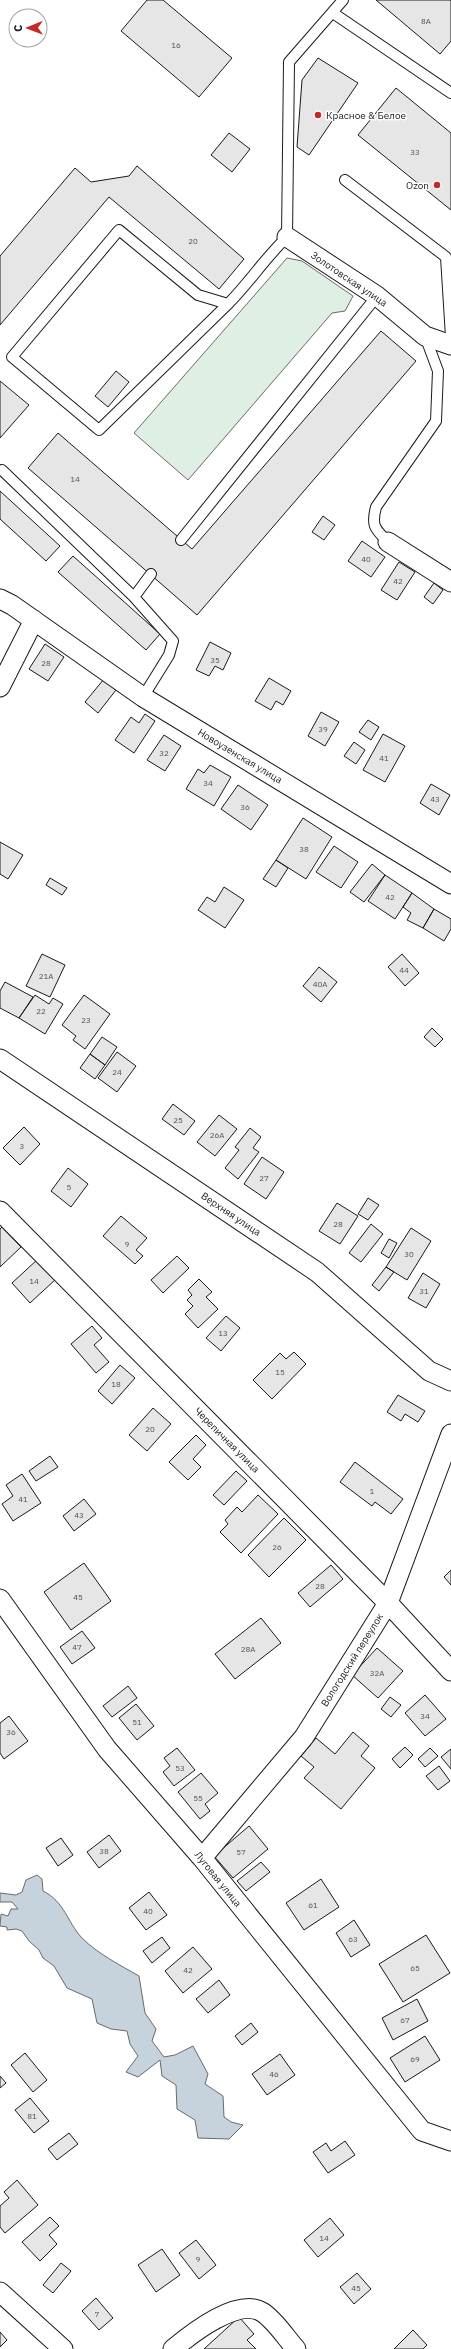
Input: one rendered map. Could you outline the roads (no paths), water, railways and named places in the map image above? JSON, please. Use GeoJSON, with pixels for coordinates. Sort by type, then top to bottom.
{"type":"FeatureCollection","features":[{"type":"Feature","properties":{"kind":"street","name":"Золотовская улица"},"geometry":{"type":"LineString","coordinates":[[287,237],[377,296],[425,336],[451,345]]}},
{"type":"Feature","properties":{"kind":"street"},"geometry":{"type":"LineString","coordinates":[[388,542],[451,582]]}},
{"type":"Feature","properties":{"kind":"street","name":"Новоузенская улица"},"geometry":{"type":"LineString","coordinates":[[0,599],[12,605],[34,620],[143,697],[451,884]]}},
{"type":"Feature","properties":{"kind":"street"},"geometry":{"type":"LineString","coordinates":[[0,687],[34,620]]}},
{"type":"Feature","properties":{"kind":"street","name":"Верхняя улица"},"geometry":{"type":"LineString","coordinates":[[0,1059],[317,1272],[429,1371],[451,1381]]}},
{"type":"Feature","properties":{"kind":"street","name":"Черепичная улица"},"geometry":{"type":"LineString","coordinates":[[0,1211],[388,1603],[451,1671]]}},
{"type":"Feature","properties":{"kind":"street","name":"Вологодский переулок"},"geometry":{"type":"LineString","coordinates":[[202,1858],[304,1737],[388,1603],[451,1434]]}},
{"type":"Feature","properties":{"kind":"street","name":"Луговая улица"},"geometry":{"type":"LineString","coordinates":[[0,1599],[107,1748],[202,1858],[422,2131],[451,2141]]}},
{"type":"Feature","properties":{"kind":"street"},"geometry":{"type":"LineString","coordinates":[[0,2292],[63,2349]]}},
{"type":"Feature","properties":{"kind":"street"},"geometry":{"type":"LineString","coordinates":[[172,2349],[199,2327],[231,2313],[252,2308],[263,2313],[296,2349]]}},
{"type":"Feature","properties":{"kind":"lane"},"geometry":{"type":"LineString","coordinates":[[228,304],[198,295],[119,230],[12,357],[99,430],[228,304],[269,254],[287,237],[289,62],[343,0]]}},
{"type":"Feature","properties":{"kind":"lane"},"geometry":{"type":"LineString","coordinates":[[333,13],[451,93]]}},
{"type":"Feature","properties":{"kind":"lane"},"geometry":{"type":"LineString","coordinates":[[344,180],[446,257],[451,337]]}},
{"type":"Feature","properties":{"kind":"lane"},"geometry":{"type":"LineString","coordinates":[[181,540],[377,296]]}},
{"type":"Feature","properties":{"kind":"lane"},"geometry":{"type":"LineString","coordinates":[[388,542],[375,528],[373,519],[376,507],[436,422],[438,371],[425,336]]}},
{"type":"Feature","properties":{"kind":"lane"},"geometry":{"type":"LineString","coordinates":[[2,470],[134,597],[173,641],[169,656],[143,697]]}},
{"type":"Feature","properties":{"kind":"lane"},"geometry":{"type":"LineString","coordinates":[[134,597],[151,574]]}},
{"type":"Feature","properties":{"kind":"place","name":"Красное & Белое"},"geometry":{"type":"Point","coordinates":[318,115]}},
{"type":"Feature","properties":{"kind":"place","name":"Ozon"},"geometry":{"type":"Point","coordinates":[437,185]}}]}
